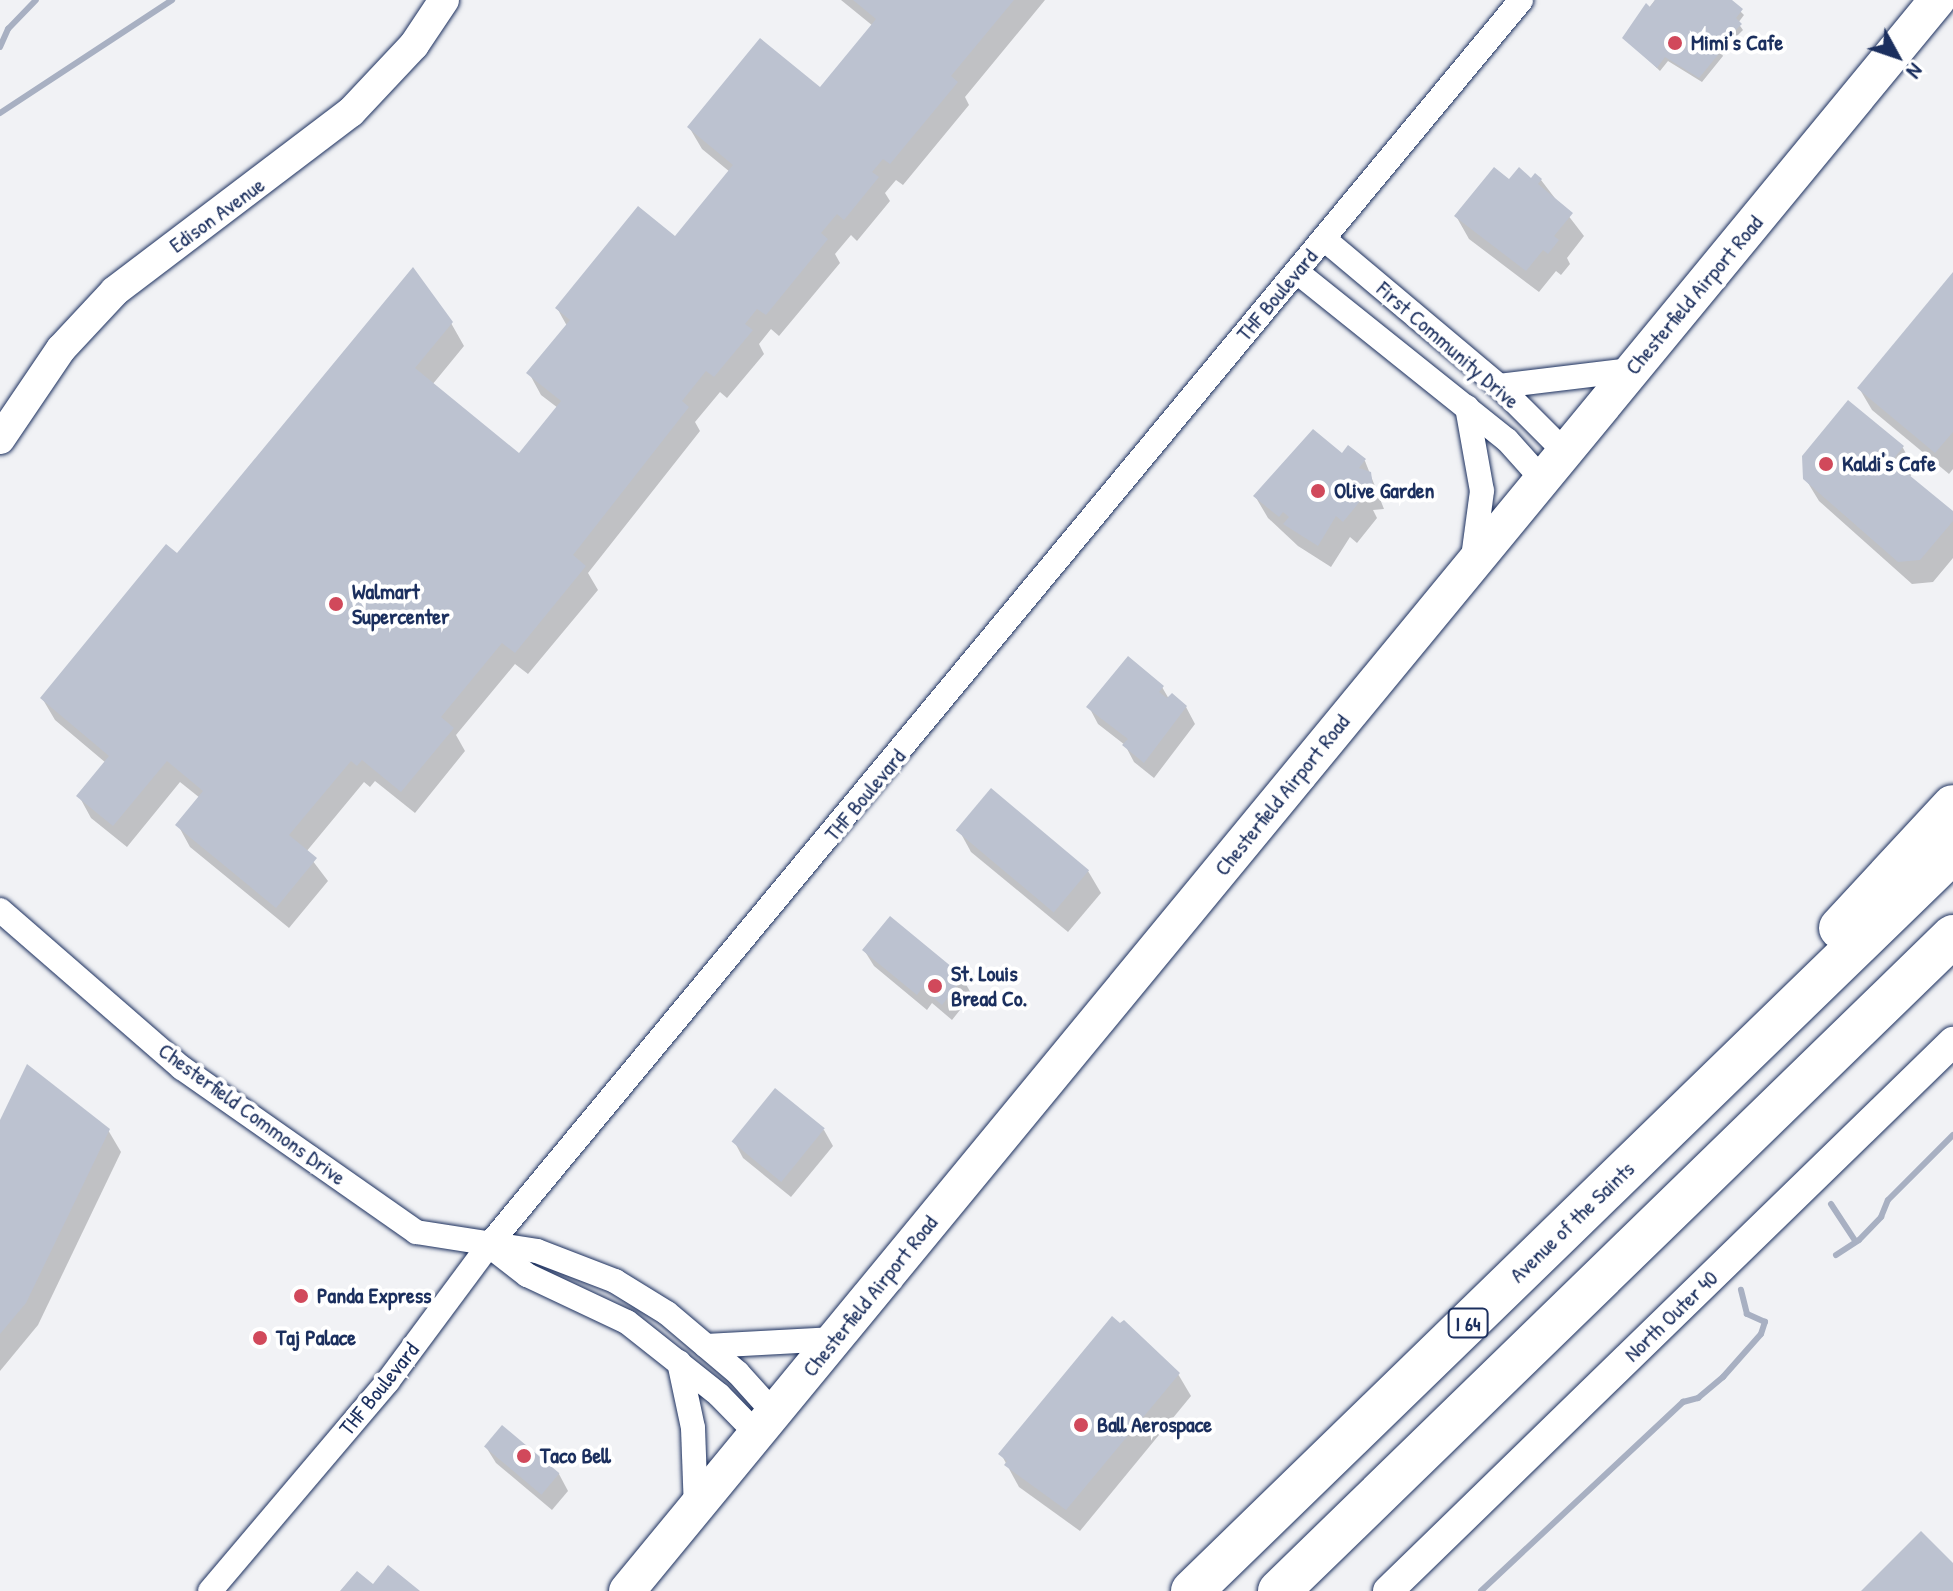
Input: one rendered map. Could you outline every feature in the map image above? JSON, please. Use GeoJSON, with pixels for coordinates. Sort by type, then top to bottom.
{"type":"FeatureCollection","features":[{"type":"Feature","properties":{"kind":"highway"},"geometry":{"type":"LineString","coordinates":[[1744,1054],[1860,902],[1953,806]]}},
{"type":"Feature","properties":{"kind":"highway","name":"Avenue of the Saints"},"geometry":{"type":"LineString","coordinates":[[1192,1591],[1953,852]]}},
{"type":"Feature","properties":{"kind":"highway"},"geometry":{"type":"LineString","coordinates":[[1279,1591],[1936,958],[1953,936]]}},
{"type":"Feature","properties":{"kind":"main road","name":"Chesterfield Airport Road"},"geometry":{"type":"LineString","coordinates":[[627,1591],[1937,0]]}},
{"type":"Feature","properties":{"kind":"street","name":"Edison Avenue"},"geometry":{"type":"LineString","coordinates":[[0,439],[61,349],[106,300],[351,112],[414,45],[444,0]]}},
{"type":"Feature","properties":{"kind":"street","name":"THF Boulevard"},"geometry":{"type":"LineString","coordinates":[[210,1591],[388,1381],[489,1245],[1521,0]]}},
{"type":"Feature","properties":{"kind":"street","name":"First Community Drive"},"geometry":{"type":"LineString","coordinates":[[1324,239],[1499,386],[1559,462]]}},
{"type":"Feature","properties":{"kind":"street","name":"First Community Drive"},"geometry":{"type":"LineString","coordinates":[[1297,272],[1467,407],[1559,462]]}},
{"type":"Feature","properties":{"kind":"street"},"geometry":{"type":"LineString","coordinates":[[1499,386],[1631,370]]}},
{"type":"Feature","properties":{"kind":"street"},"geometry":{"type":"LineString","coordinates":[[1467,407],[1482,491],[1472,564]]}},
{"type":"Feature","properties":{"kind":"street","name":"Chesterfield Commons Drive"},"geometry":{"type":"LineString","coordinates":[[0,910],[182,1068],[416,1232],[537,1251],[643,1295],[706,1346],[766,1424]]}},
{"type":"Feature","properties":{"kind":"street","name":"North Outer 40"},"geometry":{"type":"LineString","coordinates":[[1388,1591],[1953,1042]]}},
{"type":"Feature","properties":{"kind":"street","name":"Chesterfield Commons Drive"},"geometry":{"type":"LineString","coordinates":[[489,1245],[527,1275],[627,1322],[766,1424]]}},
{"type":"Feature","properties":{"kind":"street"},"geometry":{"type":"LineString","coordinates":[[706,1346],[835,1339]]}},
{"type":"Feature","properties":{"kind":"street"},"geometry":{"type":"LineString","coordinates":[[679,1362],[693,1428],[696,1508]]}},
{"type":"Feature","properties":{"kind":"building","name":"Walmart Supercenter"},"geometry":{"type":"Polygon","coordinates":[[[853,0],[1014,0],[951,76],[958,82],[890,164],[883,159],[872,172],[879,177],[844,220],[837,214],[821,233],[828,239],[766,315],[757,309],[745,324],[753,330],[714,377],[706,371],[682,401],[689,407],[573,555],[586,566],[515,653],[502,643],[441,717],[454,728],[401,792],[362,760],[357,766],[351,761],[289,835],[317,858],[276,908],[175,825],[203,791],[167,761],[113,826],[76,796],[109,756],[40,698],[166,544],[177,553],[413,267],[453,322],[415,368],[519,453],[561,401],[526,373],[570,320],[555,308],[638,206],[675,236],[733,165],[687,127],[760,38],[820,87],[876,19],[853,0]]]}},
{"type":"Feature","properties":{"kind":"building","name":"Mimi's Cafe"},"geometry":{"type":"Polygon","coordinates":[[[1655,0],[1732,0],[1743,9],[1736,18],[1742,24],[1718,47],[1722,50],[1699,78],[1665,57],[1657,68],[1622,38],[1646,3],[1650,7],[1655,0]]]}},
{"type":"Feature","properties":{"kind":"building"},"geometry":{"type":"Polygon","coordinates":[[[1494,167],[1509,179],[1519,167],[1531,178],[1535,173],[1542,179],[1538,184],[1573,213],[1554,236],[1559,240],[1548,254],[1543,250],[1526,271],[1454,216],[1494,167]]]}},
{"type":"Feature","properties":{"kind":"building"},"geometry":{"type":"Polygon","coordinates":[[[1953,272],[1953,432],[1935,453],[1857,388],[1953,272]]]}},
{"type":"Feature","properties":{"kind":"building"},"geometry":{"type":"Polygon","coordinates":[[[1848,400],[1904,446],[1892,461],[1953,511],[1953,521],[1920,560],[1898,562],[1803,479],[1802,456],[1848,400]]]}},
{"type":"Feature","properties":{"kind":"building"},"geometry":{"type":"Polygon","coordinates":[[[1313,429],[1342,453],[1348,445],[1366,459],[1359,468],[1371,472],[1373,487],[1359,489],[1366,494],[1343,522],[1336,516],[1318,546],[1283,524],[1289,517],[1283,512],[1279,517],[1253,496],[1313,429]]]}},
{"type":"Feature","properties":{"kind":"building"},"geometry":{"type":"Polygon","coordinates":[[[1128,656],[1164,686],[1159,692],[1167,698],[1172,693],[1187,706],[1144,763],[1122,745],[1128,739],[1086,707],[1128,656]]]}},
{"type":"Feature","properties":{"kind":"building"},"geometry":{"type":"Polygon","coordinates":[[[991,788],[1089,870],[1054,912],[956,830],[991,788]]]}},
{"type":"Feature","properties":{"kind":"building"},"geometry":{"type":"Polygon","coordinates":[[[890,916],[964,977],[942,1005],[922,988],[917,995],[862,950],[890,916]]]}},
{"type":"Feature","properties":{"kind":"building"},"geometry":{"type":"Polygon","coordinates":[[[27,1064],[110,1129],[26,1303],[0,1334],[0,1120],[27,1064]]]}},
{"type":"Feature","properties":{"kind":"building"},"geometry":{"type":"Polygon","coordinates":[[[775,1088],[825,1128],[781,1182],[732,1142],[775,1088]]]}},
{"type":"Feature","properties":{"kind":"building","name":"Ball Aerospace"},"geometry":{"type":"Polygon","coordinates":[[[1112,1316],[1120,1323],[1124,1320],[1180,1373],[1066,1510],[1004,1465],[1007,1461],[998,1454],[1112,1316]]]}},
{"type":"Feature","properties":{"kind":"building"},"geometry":{"type":"Polygon","coordinates":[[[502,1425],[559,1473],[541,1495],[484,1446],[502,1425]]]}},
{"type":"Feature","properties":{"kind":"building"},"geometry":{"type":"Polygon","coordinates":[[[1921,1531],[1953,1563],[1953,1591],[1861,1591],[1921,1531]]]}},
{"type":"Feature","properties":{"kind":"building"},"geometry":{"type":"Polygon","coordinates":[[[388,1565],[420,1591],[340,1591],[357,1571],[373,1584],[388,1565]]]}},
{"type":"Feature","properties":{"kind":"waterway"},"geometry":{"type":"LineString","coordinates":[[0,47],[8,29],[36,0]]}},
{"type":"Feature","properties":{"kind":"waterway"},"geometry":{"type":"LineString","coordinates":[[0,113],[172,0]]}},
{"type":"Feature","properties":{"kind":"waterway"},"geometry":{"type":"LineString","coordinates":[[1836,1255],[1859,1240],[1881,1217],[1888,1200],[1953,1135]]}},
{"type":"Feature","properties":{"kind":"waterway"},"geometry":{"type":"LineString","coordinates":[[1831,1204],[1856,1242]]}},
{"type":"Feature","properties":{"kind":"waterway"},"geometry":{"type":"LineString","coordinates":[[1481,1591],[1683,1402],[1698,1398],[1723,1377],[1761,1334],[1765,1322],[1747,1314],[1741,1290]]}},
{"type":"Feature","properties":{"kind":"place","name":"Mimi's Cafe"},"geometry":{"type":"Point","coordinates":[1675,43]}},
{"type":"Feature","properties":{"kind":"place","name":"Kaldi's Cafe"},"geometry":{"type":"Point","coordinates":[1826,464]}},
{"type":"Feature","properties":{"kind":"place","name":"Olive Garden"},"geometry":{"type":"Point","coordinates":[1318,491]}},
{"type":"Feature","properties":{"kind":"place","name":"Walmart Supercenter"},"geometry":{"type":"Point","coordinates":[336,604]}},
{"type":"Feature","properties":{"kind":"place","name":"St. Louis Bread Co."},"geometry":{"type":"Point","coordinates":[935,986]}},
{"type":"Feature","properties":{"kind":"place","name":"Panda Express"},"geometry":{"type":"Point","coordinates":[301,1296]}},
{"type":"Feature","properties":{"kind":"place","name":"Taj Palace"},"geometry":{"type":"Point","coordinates":[260,1338]}},
{"type":"Feature","properties":{"kind":"place","name":"Ball Aerospace"},"geometry":{"type":"Point","coordinates":[1081,1425]}},
{"type":"Feature","properties":{"kind":"place","name":"Taco Bell"},"geometry":{"type":"Point","coordinates":[524,1456]}}]}
